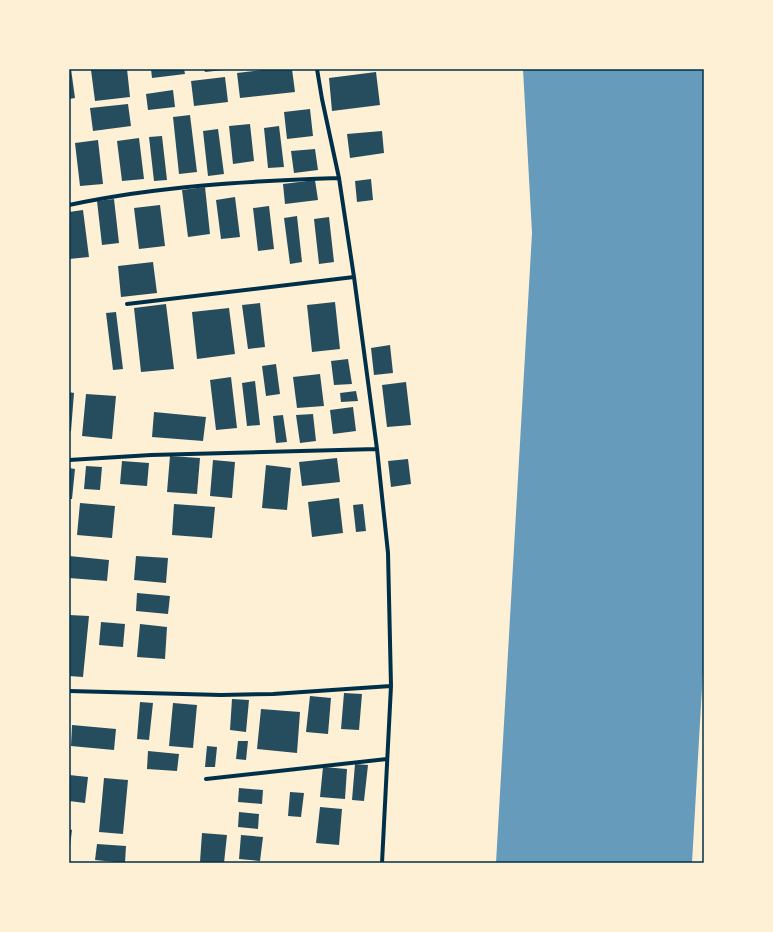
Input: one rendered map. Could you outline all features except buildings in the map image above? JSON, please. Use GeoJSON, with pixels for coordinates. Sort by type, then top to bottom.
{"type":"FeatureCollection","features":[{"type":"Feature","properties":{"kind":"street"},"geometry":{"type":"LineString","coordinates":[[317,69],[339,178],[354,277],[377,449],[388,553],[391,686],[382,863]]}},
{"type":"Feature","properties":{"kind":"street"},"geometry":{"type":"LineString","coordinates":[[69,205],[107,197],[249,181],[339,178]]}},
{"type":"Feature","properties":{"kind":"street"},"geometry":{"type":"LineString","coordinates":[[127,304],[354,277]]}},
{"type":"Feature","properties":{"kind":"street"},"geometry":{"type":"LineString","coordinates":[[69,460],[151,455],[377,449]]}},
{"type":"Feature","properties":{"kind":"street"},"geometry":{"type":"LineString","coordinates":[[69,691],[251,695],[391,686]]}},
{"type":"Feature","properties":{"kind":"street"},"geometry":{"type":"LineString","coordinates":[[206,779],[387,758]]}},
{"type":"Feature","properties":{"kind":"water"},"geometry":{"type":"Polygon","coordinates":[[[523,69],[704,69],[704,652],[692,863],[496,863],[532,233],[523,69]]]}}]}
